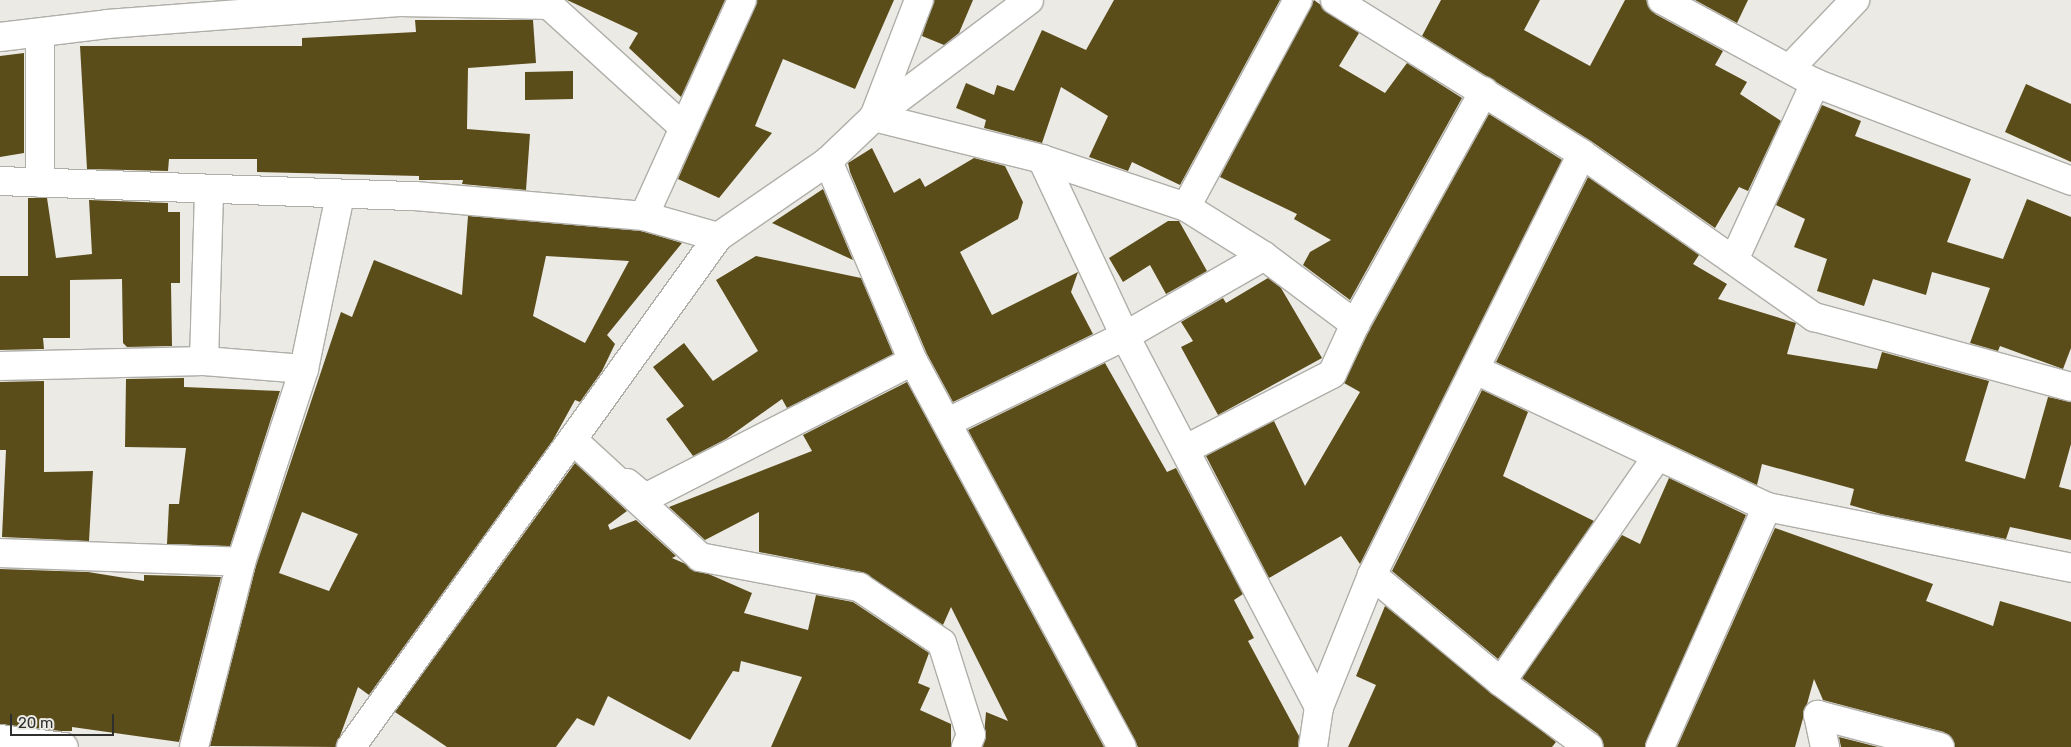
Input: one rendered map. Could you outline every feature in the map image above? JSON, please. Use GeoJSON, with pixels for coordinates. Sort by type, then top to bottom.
{"type":"FeatureCollection","features":[{"type":"Feature","properties":{"kind":"street"},"geometry":{"type":"LineString","coordinates":[[644,216],[742,0]]}},
{"type":"Feature","properties":{"kind":"street"},"geometry":{"type":"LineString","coordinates":[[874,117],[919,0]]}},
{"type":"Feature","properties":{"kind":"street"},"geometry":{"type":"LineString","coordinates":[[351,747],[575,442],[718,237],[828,161],[874,117],[1030,0]]}},
{"type":"Feature","properties":{"kind":"street"},"geometry":{"type":"LineString","coordinates":[[1186,207],[1298,0]]}},
{"type":"Feature","properties":{"kind":"street"},"geometry":{"type":"LineString","coordinates":[[1335,0],[1484,91],[1582,154],[1814,317],[2071,387]]}},
{"type":"Feature","properties":{"kind":"street"},"geometry":{"type":"LineString","coordinates":[[1662,0],[1689,6],[1815,82],[2071,181]]}},
{"type":"Feature","properties":{"kind":"street"},"geometry":{"type":"LineString","coordinates":[[1791,67],[1854,0]]}},
{"type":"Feature","properties":{"kind":"street"},"geometry":{"type":"LineString","coordinates":[[0,37],[40,34],[107,12],[399,1],[549,5],[683,127]]}},
{"type":"Feature","properties":{"kind":"street"},"geometry":{"type":"LineString","coordinates":[[40,34],[40,183]]}},
{"type":"Feature","properties":{"kind":"street"},"geometry":{"type":"LineString","coordinates":[[1734,260],[1815,82]]}},
{"type":"Feature","properties":{"kind":"street"},"geometry":{"type":"LineString","coordinates":[[1186,449],[1332,374],[1355,324],[1484,91]]}},
{"type":"Feature","properties":{"kind":"street"},"geometry":{"type":"LineString","coordinates":[[874,117],[1042,158],[1186,207],[1264,256],[1355,324]]}},
{"type":"Feature","properties":{"kind":"street"},"geometry":{"type":"LineString","coordinates":[[1314,747],[1319,707],[1372,575],[1478,371],[1582,154]]}},
{"type":"Feature","properties":{"kind":"street"},"geometry":{"type":"LineString","coordinates":[[1042,158],[1125,336],[1186,449],[1319,707]]}},
{"type":"Feature","properties":{"kind":"street"},"geometry":{"type":"LineString","coordinates":[[828,161],[913,360],[1122,747]]}},
{"type":"Feature","properties":{"kind":"street"},"geometry":{"type":"LineString","coordinates":[[0,181],[209,191],[415,196],[644,216],[718,237]]}},
{"type":"Feature","properties":{"kind":"street"},"geometry":{"type":"LineString","coordinates":[[204,361],[209,191]]}},
{"type":"Feature","properties":{"kind":"street"},"geometry":{"type":"LineString","coordinates":[[194,747],[241,562],[304,369],[340,195]]}},
{"type":"Feature","properties":{"kind":"street"},"geometry":{"type":"LineString","coordinates":[[948,422],[1125,336],[1264,256]]}},
{"type":"Feature","properties":{"kind":"street"},"geometry":{"type":"LineString","coordinates":[[575,442],[645,498],[913,360]]}},
{"type":"Feature","properties":{"kind":"street"},"geometry":{"type":"LineString","coordinates":[[0,366],[204,361],[304,369]]}},
{"type":"Feature","properties":{"kind":"street"},"geometry":{"type":"LineString","coordinates":[[1478,371],[1767,507],[2071,568]]}},
{"type":"Feature","properties":{"kind":"street"},"geometry":{"type":"LineString","coordinates":[[575,442],[700,557],[859,587],[942,643],[971,735],[966,747]]}},
{"type":"Feature","properties":{"kind":"street"},"geometry":{"type":"LineString","coordinates":[[1500,682],[1658,457]]}},
{"type":"Feature","properties":{"kind":"street"},"geometry":{"type":"LineString","coordinates":[[1660,747],[1767,507]]}},
{"type":"Feature","properties":{"kind":"street"},"geometry":{"type":"LineString","coordinates":[[0,553],[241,562]]}},
{"type":"Feature","properties":{"kind":"street"},"geometry":{"type":"LineString","coordinates":[[1372,575],[1500,682],[1589,747]]}},
{"type":"Feature","properties":{"kind":"street"},"geometry":{"type":"LineString","coordinates":[[1826,747],[1818,715],[1940,747]]}},
{"type":"Feature","properties":{"kind":"street"},"geometry":{"type":"LineString","coordinates":[[0,739],[64,747]]}},
{"type":"Feature","properties":{"kind":"building"},"geometry":{"type":"Polygon","coordinates":[[[567,0],[725,0],[681,97],[629,48],[638,33],[567,0]]]}},
{"type":"Feature","properties":{"kind":"building"},"geometry":{"type":"Polygon","coordinates":[[[757,0],[894,0],[855,89],[783,59],[755,126],[772,133],[719,198],[678,179],[757,0]]]}},
{"type":"Feature","properties":{"kind":"building"},"geometry":{"type":"Polygon","coordinates":[[[934,0],[973,0],[959,33],[944,45],[922,36],[934,0]]]}},
{"type":"Feature","properties":{"kind":"building"},"geometry":{"type":"Polygon","coordinates":[[[1114,0],[1280,0],[1180,185],[1132,162],[1128,171],[1089,157],[1108,116],[1061,87],[1042,143],[984,128],[986,120],[956,108],[966,83],[994,95],[997,85],[1014,91],[1042,30],[1086,50],[1114,0]]]}},
{"type":"Feature","properties":{"kind":"building"},"geometry":{"type":"Polygon","coordinates":[[[1314,0],[1359,33],[1339,66],[1385,93],[1407,63],[1462,98],[1350,300],[1303,265],[1310,252],[1331,240],[1294,219],[1297,214],[1220,177],[1314,0]]]}},
{"type":"Feature","properties":{"kind":"building"},"geometry":{"type":"Polygon","coordinates":[[[1441,0],[1540,0],[1524,30],[1590,66],[1625,0],[1646,0],[1655,14],[1723,51],[1715,65],[1747,82],[1740,94],[1781,121],[1748,191],[1739,187],[1715,228],[1591,141],[1422,36],[1441,0]]]}},
{"type":"Feature","properties":{"kind":"building"},"geometry":{"type":"Polygon","coordinates":[[[1695,0],[1748,0],[1737,23],[1695,0]]]}},
{"type":"Feature","properties":{"kind":"building"},"geometry":{"type":"Polygon","coordinates":[[[415,20],[533,20],[536,63],[468,68],[467,129],[530,134],[526,190],[462,184],[463,180],[419,180],[419,176],[257,172],[257,159],[169,159],[168,171],[87,169],[80,46],[302,46],[302,38],[416,32],[415,20]]]}},
{"type":"Feature","properties":{"kind":"building"},"geometry":{"type":"Polygon","coordinates":[[[24,53],[24,153],[0,157],[0,56],[24,53]]]}},
{"type":"Feature","properties":{"kind":"building"},"geometry":{"type":"Polygon","coordinates":[[[573,71],[573,99],[525,100],[525,72],[573,71]]]}},
{"type":"Feature","properties":{"kind":"building"},"geometry":{"type":"Polygon","coordinates":[[[2026,84],[2071,104],[2071,162],[2005,132],[2026,84]]]}},
{"type":"Feature","properties":{"kind":"building"},"geometry":{"type":"Polygon","coordinates":[[[1822,105],[1861,121],[1855,136],[1971,179],[1947,242],[2003,259],[2027,199],[2071,217],[2071,348],[2063,369],[2000,346],[1998,351],[1970,343],[1990,288],[1932,272],[1926,295],[1873,279],[1864,306],[1817,291],[1827,259],[1794,247],[1805,219],[1776,205],[1822,105]]]}},
{"type":"Feature","properties":{"kind":"building"},"geometry":{"type":"Polygon","coordinates":[[[1489,114],[1562,160],[1360,564],[1341,536],[1269,578],[1206,456],[1274,421],[1305,486],[1360,392],[1344,383],[1369,331],[1489,114]]]}},
{"type":"Feature","properties":{"kind":"building"},"geometry":{"type":"Polygon","coordinates":[[[872,148],[894,193],[920,178],[925,187],[974,158],[1005,166],[1023,202],[1018,219],[960,252],[992,315],[1078,272],[1071,292],[1093,334],[953,402],[927,354],[850,172],[848,163],[872,148]]]}},
{"type":"Feature","properties":{"kind":"building"},"geometry":{"type":"Polygon","coordinates":[[[1588,177],[1699,255],[1693,264],[1727,284],[1718,299],[1796,323],[1787,354],[1877,369],[1882,352],[1989,381],[1965,461],[2025,479],[2048,397],[2071,402],[2071,444],[2059,487],[2071,490],[2071,540],[2010,527],[2006,539],[1881,514],[1850,505],[1854,489],[1762,464],[1757,485],[1496,362],[1588,177]]]}},
{"type":"Feature","properties":{"kind":"building"},"geometry":{"type":"Polygon","coordinates":[[[823,189],[853,260],[772,223],[823,189]]]}},
{"type":"Feature","properties":{"kind":"building"},"geometry":{"type":"Polygon","coordinates":[[[28,198],[47,198],[56,258],[92,254],[89,200],[168,203],[168,212],[180,212],[180,283],[171,283],[172,346],[127,347],[123,343],[122,279],[70,280],[70,338],[43,338],[44,349],[0,350],[0,276],[28,276],[28,198]]]}},
{"type":"Feature","properties":{"kind":"building"},"geometry":{"type":"Polygon","coordinates":[[[468,216],[641,231],[682,243],[607,335],[615,344],[602,371],[580,402],[575,400],[553,440],[369,695],[358,687],[336,747],[210,746],[256,566],[341,312],[352,317],[374,260],[462,295],[468,216]],[[546,256],[533,316],[585,343],[629,261],[546,256]],[[302,512],[279,573],[329,591],[358,534],[302,512]]]}},
{"type":"Feature","properties":{"kind":"building"},"geometry":{"type":"Polygon","coordinates":[[[1168,221],[1179,221],[1207,271],[1166,294],[1150,265],[1123,282],[1109,258],[1168,221]]]}},
{"type":"Feature","properties":{"kind":"building"},"geometry":{"type":"Polygon","coordinates":[[[756,256],[861,278],[893,354],[787,408],[782,399],[726,439],[693,456],[666,419],[684,406],[653,367],[684,343],[713,381],[758,351],[716,280],[756,256]]]}},
{"type":"Feature","properties":{"kind":"building"},"geometry":{"type":"Polygon","coordinates":[[[1268,278],[1281,288],[1322,358],[1218,415],[1181,347],[1193,341],[1181,322],[1223,298],[1226,303],[1268,278]]]}},
{"type":"Feature","properties":{"kind":"building"},"geometry":{"type":"Polygon","coordinates":[[[1105,363],[1167,472],[1176,468],[1243,594],[1234,600],[1254,638],[1248,641],[1299,736],[1298,747],[1138,747],[968,430],[1105,363]]]}},
{"type":"Feature","properties":{"kind":"building"},"geometry":{"type":"Polygon","coordinates":[[[184,378],[184,387],[280,391],[230,546],[167,544],[169,504],[179,504],[186,448],[125,447],[126,379],[184,378]]]}},
{"type":"Feature","properties":{"kind":"building"},"geometry":{"type":"Polygon","coordinates":[[[44,381],[44,472],[93,471],[89,541],[2,537],[6,450],[0,450],[0,382],[44,381]]]}},
{"type":"Feature","properties":{"kind":"building"},"geometry":{"type":"Polygon","coordinates":[[[907,382],[1104,747],[983,747],[986,712],[1008,721],[951,607],[943,625],[862,572],[759,552],[759,512],[705,540],[669,507],[812,451],[803,435],[907,382]]]}},
{"type":"Feature","properties":{"kind":"building"},"geometry":{"type":"Polygon","coordinates":[[[1482,390],[1528,412],[1503,476],[1594,521],[1498,659],[1392,571],[1482,390]]]}},
{"type":"Feature","properties":{"kind":"building"},"geometry":{"type":"Polygon","coordinates":[[[575,463],[627,511],[608,525],[610,530],[636,520],[676,556],[672,558],[752,593],[744,613],[808,630],[816,595],[853,602],[929,653],[918,683],[930,688],[920,710],[951,724],[951,747],[771,747],[802,677],[741,661],[739,672],[733,671],[690,740],[608,696],[594,726],[577,718],[556,747],[447,747],[395,712],[575,463]]]}},
{"type":"Feature","properties":{"kind":"building"},"geometry":{"type":"Polygon","coordinates":[[[1669,478],[1746,515],[1645,747],[1604,747],[1598,734],[1522,678],[1622,535],[1640,544],[1669,478]]]}},
{"type":"Feature","properties":{"kind":"building"},"geometry":{"type":"Polygon","coordinates":[[[1775,528],[1933,584],[1926,601],[1993,626],[2000,601],[2071,622],[2071,747],[1955,747],[1944,732],[1823,700],[1814,679],[1795,747],[1677,747],[1775,528]]]}},
{"type":"Feature","properties":{"kind":"building"},"geometry":{"type":"Polygon","coordinates":[[[0,569],[88,572],[144,581],[144,575],[221,577],[179,742],[72,727],[72,731],[61,731],[0,724],[0,569]]]}},
{"type":"Feature","properties":{"kind":"building"},"geometry":{"type":"Polygon","coordinates":[[[1385,606],[1556,742],[1552,747],[1348,747],[1376,685],[1356,676],[1385,606]]]}},
{"type":"Feature","properties":{"kind":"building"},"geometry":{"type":"Polygon","coordinates":[[[1839,737],[1878,747],[1841,747],[1839,737]]]}}]}
